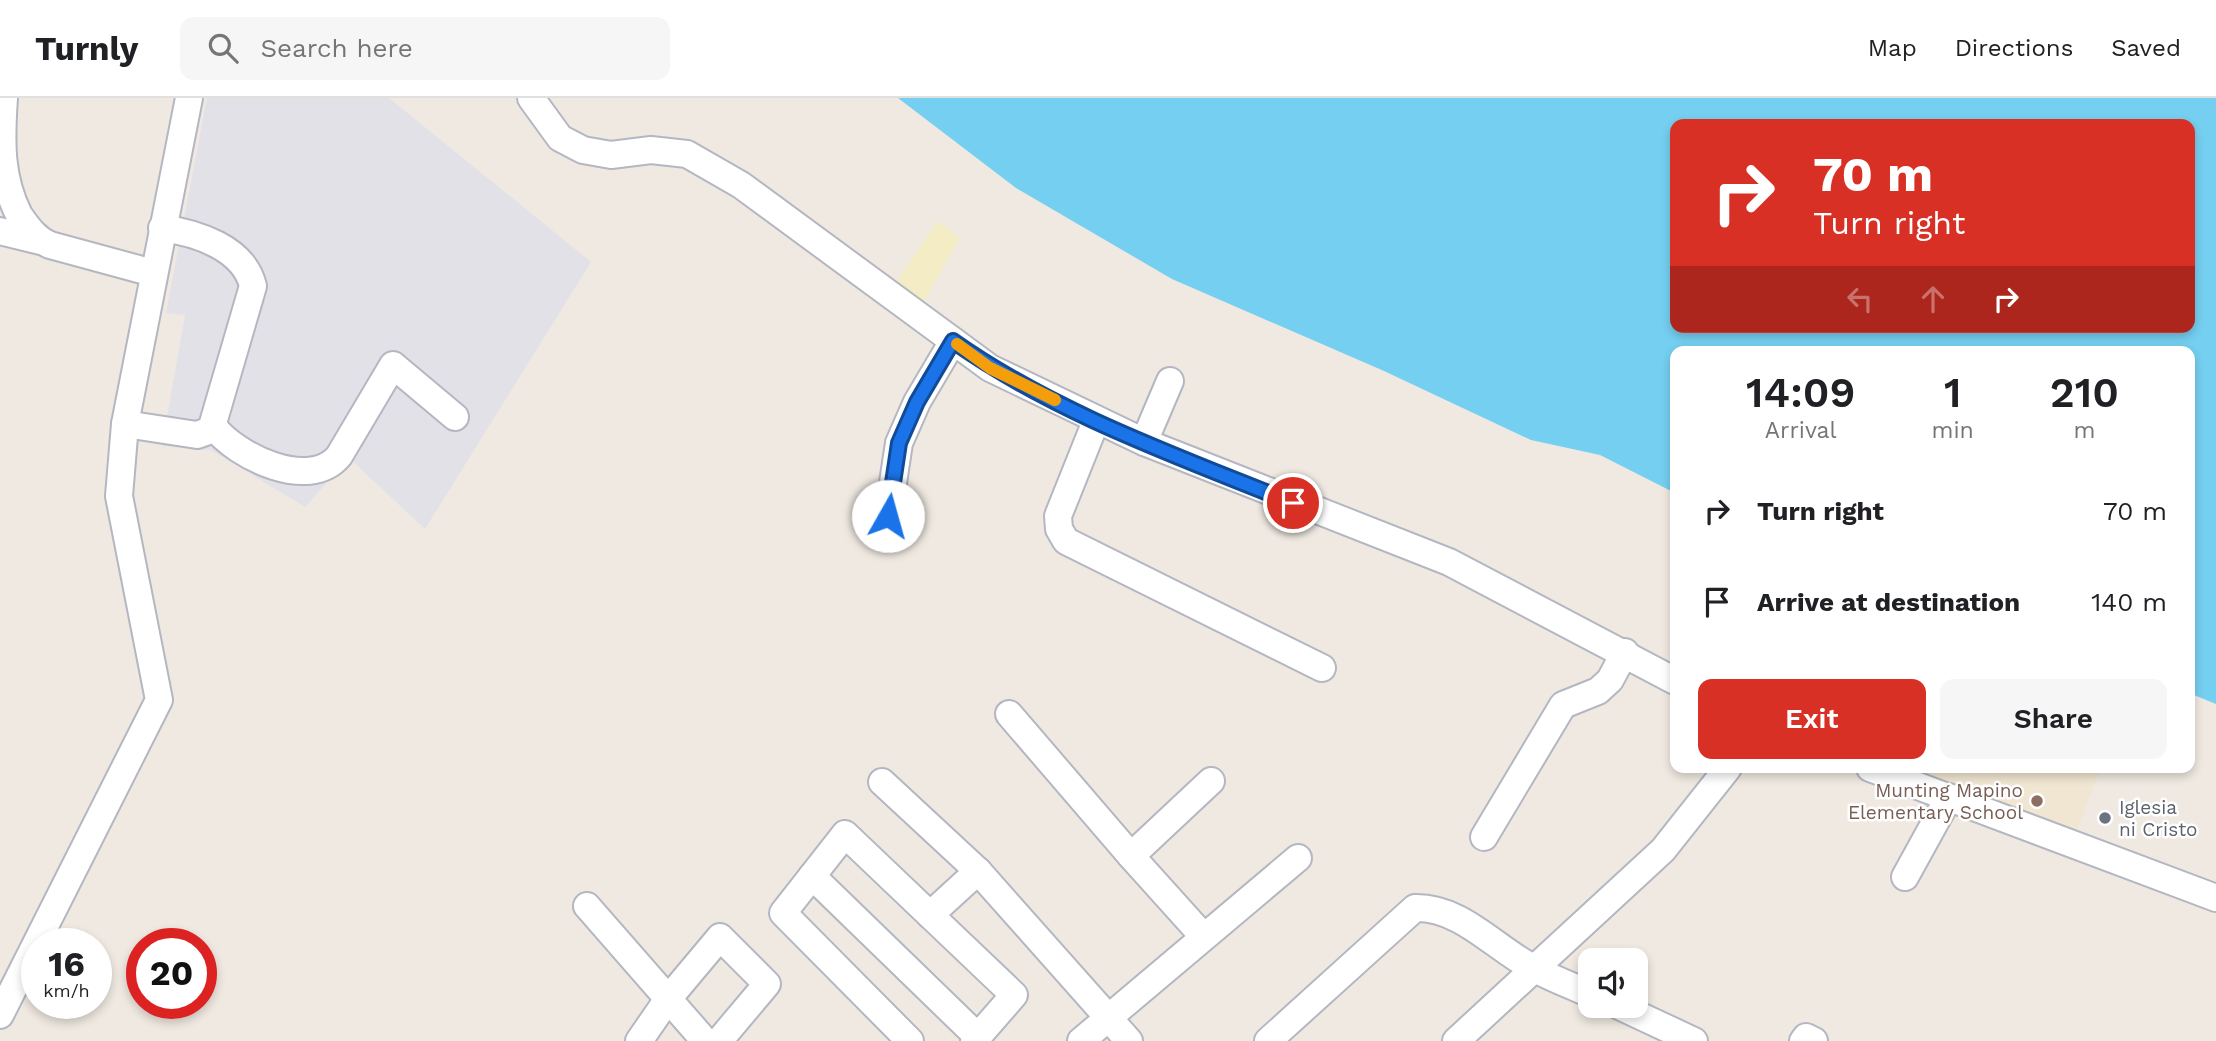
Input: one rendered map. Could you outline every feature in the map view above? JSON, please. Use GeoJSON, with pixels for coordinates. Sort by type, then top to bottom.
{"type":"FeatureCollection","features":[{"type":"Feature","properties":{"kind":"street"},"geometry":{"type":"LineString","coordinates":[[4,98],[0,166],[2,176],[8,196],[26,225],[40,241]]}},
{"type":"Feature","properties":{"kind":"street"},"geometry":{"type":"LineString","coordinates":[[0,1015],[159,700],[119,496],[125,424],[189,98]]}},
{"type":"Feature","properties":{"kind":"street"},"geometry":{"type":"LineString","coordinates":[[531,98],[560,138],[583,150],[611,155],[651,150],[687,154],[741,185],[990,368],[1144,442],[1448,562],[1625,652],[1670,678]]}},
{"type":"Feature","properties":{"kind":"street"},"geometry":{"type":"LineString","coordinates":[[125,424],[197,435],[207,433],[214,427],[253,286],[251,278],[230,253],[211,241],[182,230],[162,228]]}},
{"type":"Feature","properties":{"kind":"street"},"geometry":{"type":"LineString","coordinates":[[0,232],[153,274]]}},
{"type":"Feature","properties":{"kind":"street"},"geometry":{"type":"LineString","coordinates":[[888,516],[899,443],[917,402],[953,341]]}},
{"type":"Feature","properties":{"kind":"street"},"geometry":{"type":"LineString","coordinates":[[214,427],[227,443],[238,450],[289,472],[326,467],[339,456],[393,365],[455,417]]}},
{"type":"Feature","properties":{"kind":"street"},"geometry":{"type":"LineString","coordinates":[[1144,442],[1170,381]]}},
{"type":"Feature","properties":{"kind":"street"},"geometry":{"type":"LineString","coordinates":[[1096,421],[1058,516],[1059,529],[1066,541],[1322,668]]}},
{"type":"Feature","properties":{"kind":"street"},"geometry":{"type":"LineString","coordinates":[[1484,837],[1563,705],[1598,691],[1610,680],[1625,652]]}},
{"type":"Feature","properties":{"kind":"street"},"geometry":{"type":"LineString","coordinates":[[1009,714],[1203,936]]}},
{"type":"Feature","properties":{"kind":"street"},"geometry":{"type":"LineString","coordinates":[[1456,1041],[1663,850],[1724,773]]}},
{"type":"Feature","properties":{"kind":"street"},"geometry":{"type":"LineString","coordinates":[[1884,773],[2216,898]]}},
{"type":"Feature","properties":{"kind":"street"},"geometry":{"type":"LineString","coordinates":[[1131,856],[1211,781]]}},
{"type":"Feature","properties":{"kind":"street"},"geometry":{"type":"LineString","coordinates":[[882,782],[978,872],[1129,1041]]}},
{"type":"Feature","properties":{"kind":"street"},"geometry":{"type":"LineString","coordinates":[[1905,877],[1949,797]]}},
{"type":"Feature","properties":{"kind":"street"},"geometry":{"type":"LineString","coordinates":[[812,876],[976,1039],[1014,995],[845,834],[812,876],[783,913],[910,1041]]}},
{"type":"Feature","properties":{"kind":"street"},"geometry":{"type":"LineString","coordinates":[[1081,1041],[1298,858]]}},
{"type":"Feature","properties":{"kind":"street"},"geometry":{"type":"LineString","coordinates":[[930,915],[978,872]]}},
{"type":"Feature","properties":{"kind":"street"},"geometry":{"type":"LineString","coordinates":[[587,906],[705,1041]]}},
{"type":"Feature","properties":{"kind":"street"},"geometry":{"type":"LineString","coordinates":[[1268,1041],[1415,908],[1434,908],[1456,917],[1534,969],[1578,988]]}},
{"type":"Feature","properties":{"kind":"street"},"geometry":{"type":"LineString","coordinates":[[639,1041],[668,999],[720,937],[767,984],[719,1041]]}},
{"type":"Feature","properties":{"kind":"street"},"geometry":{"type":"LineString","coordinates":[[1645,1018],[1694,1041]]}},
{"type":"Feature","properties":{"kind":"street"},"geometry":{"type":"LineString","coordinates":[[1803,1041],[1806,1037],[1814,1041]]}},
{"type":"Feature","properties":{"kind":"shaded area"},"geometry":{"type":"Polygon","coordinates":[[[207,98],[389,98],[591,262],[425,529],[349,458],[305,507],[211,450],[162,446],[185,315],[166,313],[207,98]]]}},
{"type":"Feature","properties":{"kind":"shaded area","name":"Munting Mapino Elementary School"},"geometry":{"type":"Polygon","coordinates":[[[1911,773],[2098,773],[2076,834],[1911,773]]]}},
{"type":"Feature","properties":{"kind":"sand"},"geometry":{"type":"Polygon","coordinates":[[[938,221],[960,238],[922,305],[893,286],[938,221]]]}},
{"type":"Feature","properties":{"kind":"water"},"geometry":{"type":"Polygon","coordinates":[[[898,98],[2216,98],[2216,704],[2195,695],[2195,346],[1670,346],[1670,490],[1600,455],[1531,440],[1384,371],[1172,279],[1016,188],[898,98]]]}},
{"type":"Feature","properties":{"kind":"slow traffic"},"geometry":{"type":"LineString","coordinates":[[957,344],[990,368],[1055,400]]}},
{"type":"Feature","properties":{"kind":"place","name":"Munting Mapino Elementary School"},"geometry":{"type":"Point","coordinates":[2037,801]}},
{"type":"Feature","properties":{"kind":"place","name":"Iglesia ni Cristo"},"geometry":{"type":"Point","coordinates":[2105,818]}},
{"type":"Feature","properties":{"kind":"route"},"geometry":{"type":"LineString","coordinates":[[888,516],[895,460],[907,421],[953,341],[990,368],[1096,421],[1293,503]]}}]}
